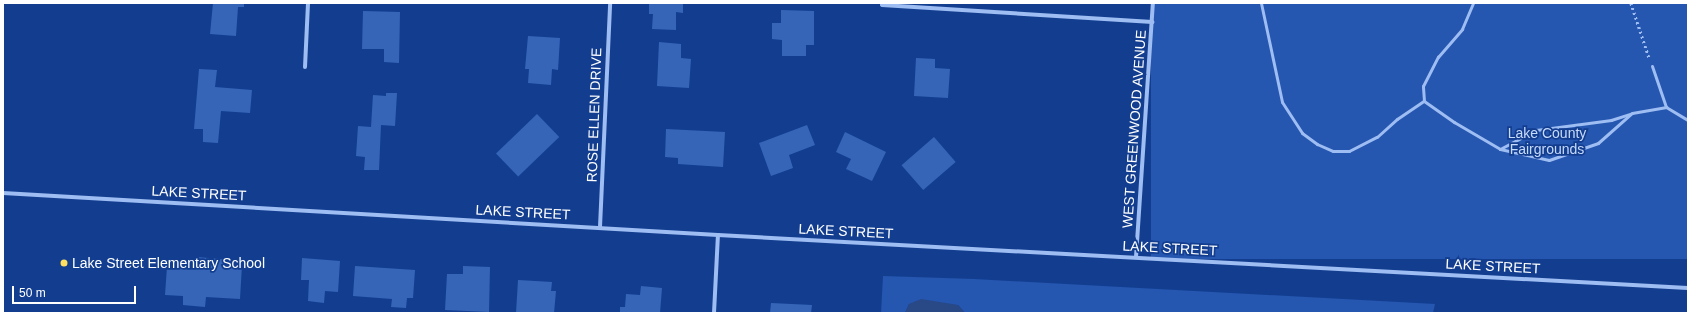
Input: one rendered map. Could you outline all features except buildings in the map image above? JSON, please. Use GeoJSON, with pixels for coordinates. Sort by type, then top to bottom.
{"type":"FeatureCollection","features":[{"type":"Feature","properties":{"kind":"street"},"geometry":{"type":"LineString","coordinates":[[304,67],[308,3]]}},
{"type":"Feature","properties":{"kind":"street","name":"ROSE ELLEN DRIVE"},"geometry":{"type":"LineString","coordinates":[[600,227],[610,3]]}},
{"type":"Feature","properties":{"kind":"street"},"geometry":{"type":"LineString","coordinates":[[883,3],[882,5],[1152,22]]}},
{"type":"Feature","properties":{"kind":"street","name":"WEST GREENWOOD AVENUE"},"geometry":{"type":"LineString","coordinates":[[1136,257],[1153,3]]}},
{"type":"Feature","properties":{"kind":"street","name":"LAKE STREET"},"geometry":{"type":"LineString","coordinates":[[3,193],[718,235],[1688,288]]}},
{"type":"Feature","properties":{"kind":"street"},"geometry":{"type":"LineString","coordinates":[[714,313],[718,235]]}},
{"type":"Feature","properties":{"kind":"lane"},"geometry":{"type":"LineString","coordinates":[[1261,3],[1282,102],[1302,133],[1317,144],[1333,151],[1350,151],[1377,137],[1397,119],[1424,101]]}},
{"type":"Feature","properties":{"kind":"lane"},"geometry":{"type":"LineString","coordinates":[[1424,101],[1423,86],[1438,57],[1462,29],[1472,3]]}},
{"type":"Feature","properties":{"kind":"lane"},"geometry":{"type":"LineString","coordinates":[[1652,66],[1666,107],[1688,120]]}},
{"type":"Feature","properties":{"kind":"lane"},"geometry":{"type":"LineString","coordinates":[[1424,101],[1454,122],[1500,149],[1549,160],[1598,143],[1632,114]]}},
{"type":"Feature","properties":{"kind":"lane"},"geometry":{"type":"LineString","coordinates":[[1500,149],[1536,130],[1611,120],[1666,107]]}},
{"type":"Feature","properties":{"kind":"path"},"geometry":{"type":"LineString","coordinates":[[1631,3],[1652,66]]}},
{"type":"Feature","properties":{"kind":"green space","name":"Lake County Fairgrounds"},"geometry":{"type":"Polygon","coordinates":[[[1151,3],[1688,3],[1688,259],[1151,259],[1151,3]]]}},
{"type":"Feature","properties":{"kind":"green space"},"geometry":{"type":"Polygon","coordinates":[[[883,276],[974,279],[1435,304],[1433,313],[965,313],[958,305],[909,304],[905,313],[881,313],[883,276]]]}},
{"type":"Feature","properties":{"kind":"shaded area"},"geometry":{"type":"Polygon","coordinates":[[[921,299],[958,305],[965,313],[905,313],[909,304],[921,299]]]}},
{"type":"Feature","properties":{"kind":"place","name":"Lake Street Elementary School"},"geometry":{"type":"Point","coordinates":[64,263]}}]}
